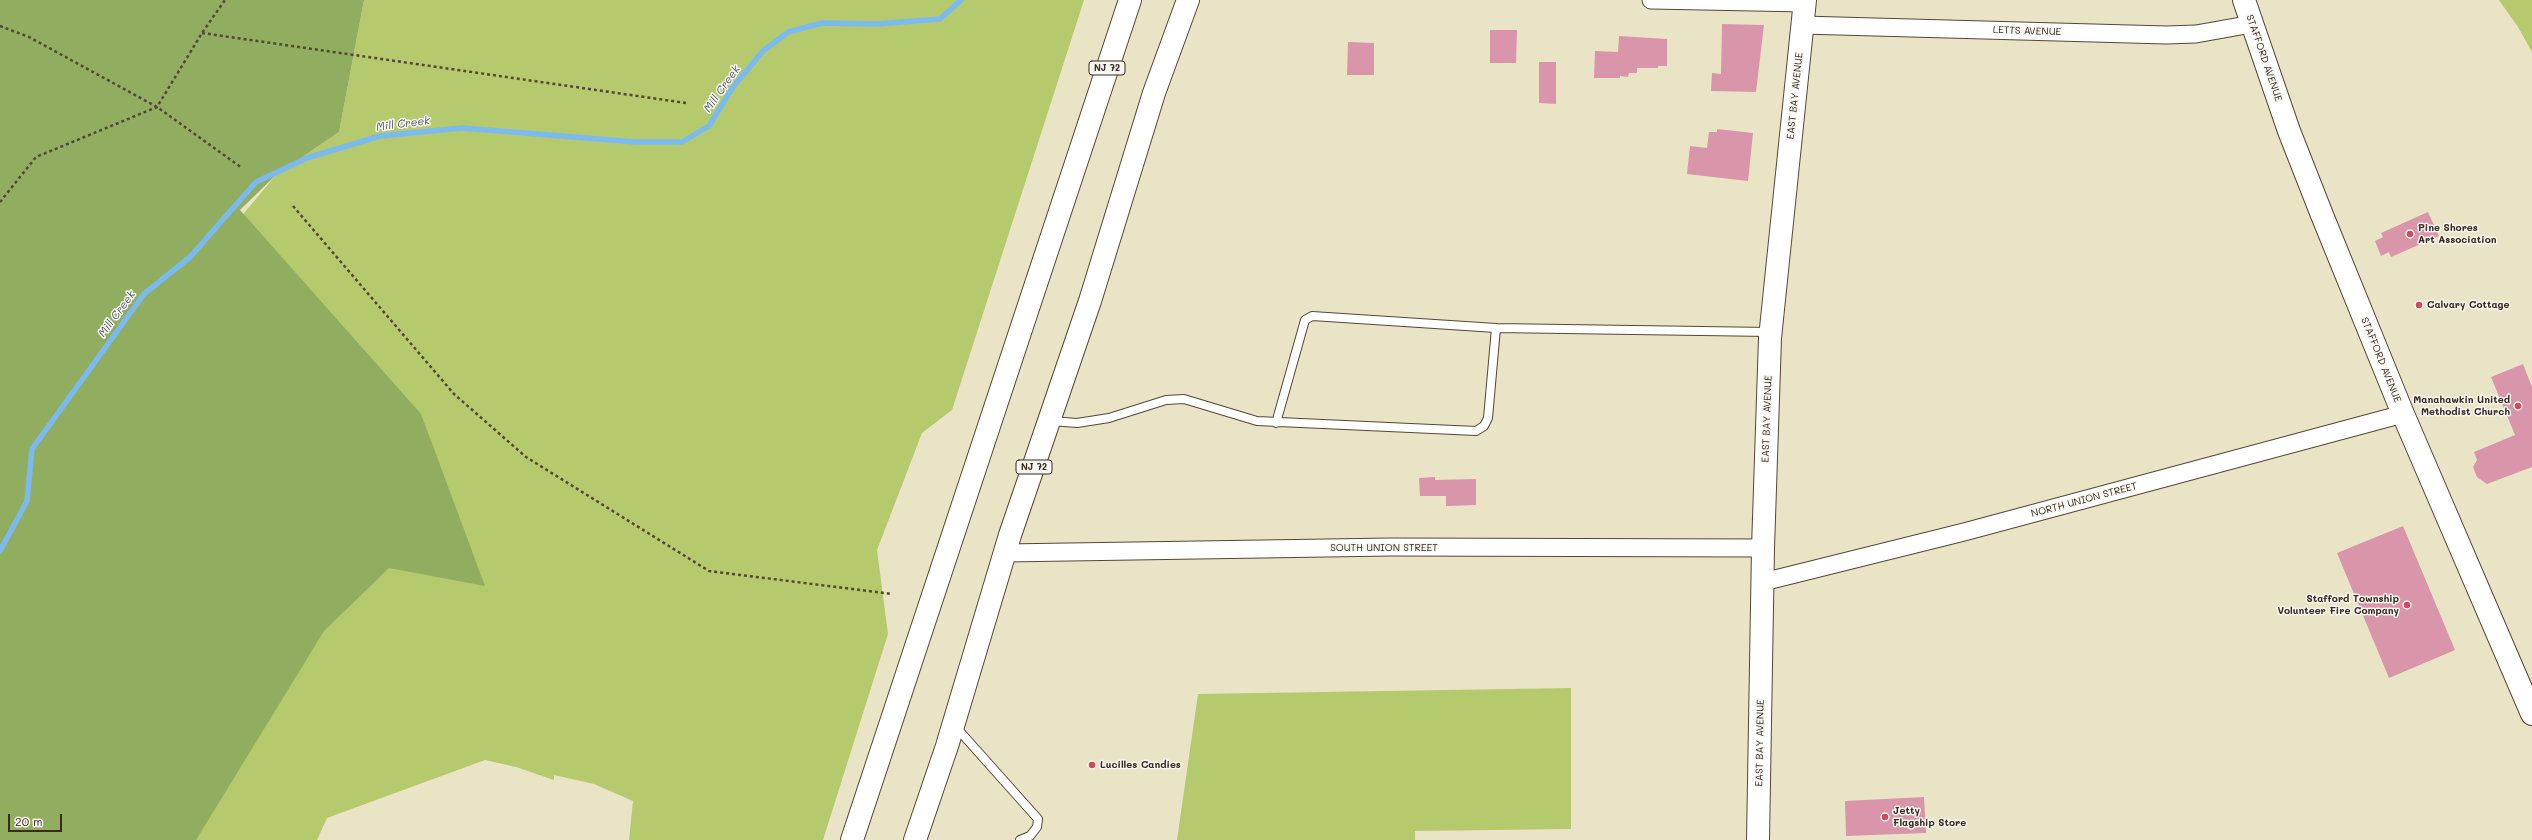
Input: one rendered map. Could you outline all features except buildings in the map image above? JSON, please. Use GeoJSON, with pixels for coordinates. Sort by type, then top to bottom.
{"type":"FeatureCollection","features":[{"type":"Feature","properties":{"kind":"main road","name":"NJ 72"},"geometry":{"type":"LineString","coordinates":[[852,840],[1130,0]]}},
{"type":"Feature","properties":{"kind":"main road","name":"NJ 72"},"geometry":{"type":"LineString","coordinates":[[915,840],[953,724],[1005,553],[1090,301],[1154,93],[1188,0]]}},
{"type":"Feature","properties":{"kind":"main road","name":"STAFFORD AVENUE"},"geometry":{"type":"LineString","coordinates":[[2244,0],[2291,138],[2403,414],[2532,714]]}},
{"type":"Feature","properties":{"kind":"main road","name":"EAST BAY AVENUE"},"geometry":{"type":"LineString","coordinates":[[1758,840],[1763,548],[1770,332],[1805,2]]}},
{"type":"Feature","properties":{"kind":"street"},"geometry":{"type":"LineString","coordinates":[[1651,0],[1805,2]]}},
{"type":"Feature","properties":{"kind":"street","name":"LETTS AVENUE"},"geometry":{"type":"LineString","coordinates":[[1802,25],[2166,35],[2196,34],[2252,24]]}},
{"type":"Feature","properties":{"kind":"street","name":"NORTH UNION STREET"},"geometry":{"type":"LineString","coordinates":[[1763,582],[1972,530],[2403,414]]}},
{"type":"Feature","properties":{"kind":"street","name":"SOUTH UNION STREET"},"geometry":{"type":"LineString","coordinates":[[1005,553],[1391,547],[1763,548]]}},
{"type":"Feature","properties":{"kind":"lane"},"geometry":{"type":"LineString","coordinates":[[1276,423],[1305,320],[1312,316],[1496,328],[1770,332]]}},
{"type":"Feature","properties":{"kind":"lane"},"geometry":{"type":"LineString","coordinates":[[1050,420],[1077,424],[1109,418],[1166,400],[1184,399],[1257,421],[1476,431],[1484,426],[1488,418],[1496,328]]}},
{"type":"Feature","properties":{"kind":"lane"},"geometry":{"type":"LineString","coordinates":[[953,724],[1038,819],[1037,827],[1030,836],[1020,840]]}},
{"type":"Feature","properties":{"kind":"path"},"geometry":{"type":"LineString","coordinates":[[0,202],[36,157],[157,107],[202,33],[225,0]]}},
{"type":"Feature","properties":{"kind":"path"},"geometry":{"type":"LineString","coordinates":[[0,26],[29,37],[157,107],[242,168]]}},
{"type":"Feature","properties":{"kind":"path"},"geometry":{"type":"LineString","coordinates":[[202,33],[686,103]]}},
{"type":"Feature","properties":{"kind":"path"},"geometry":{"type":"LineString","coordinates":[[293,206],[454,394],[526,458],[709,571],[892,594]]}},
{"type":"Feature","properties":{"kind":"green space"},"geometry":{"type":"Polygon","coordinates":[[[0,0],[364,0],[339,132],[276,175],[240,210],[421,414],[485,586],[389,568],[324,631],[196,840],[0,840],[0,0]]]}},
{"type":"Feature","properties":{"kind":"green space"},"geometry":{"type":"Polygon","coordinates":[[[364,0],[1084,0],[952,410],[922,433],[877,550],[888,634],[823,840],[629,840],[633,801],[594,784],[554,775],[554,780],[516,767],[485,760],[327,818],[317,840],[0,840],[186,282],[276,175],[339,132],[364,0]]]}},
{"type":"Feature","properties":{"kind":"green space"},"geometry":{"type":"Polygon","coordinates":[[[2499,0],[2532,0],[2532,52],[2518,27],[2499,0]]]}},
{"type":"Feature","properties":{"kind":"green space"},"geometry":{"type":"Polygon","coordinates":[[[1571,688],[1571,829],[1415,831],[1415,840],[1177,840],[1198,694],[1571,688]]]}},
{"type":"Feature","properties":{"kind":"waterway","name":"Mill Creek"},"geometry":{"type":"LineString","coordinates":[[0,551],[27,501],[32,449],[144,294],[190,257],[256,182],[307,158],[380,136],[462,128],[636,142],[682,142],[709,126],[733,87],[763,51],[788,32],[822,23],[876,24],[940,19],[961,0]]}},
{"type":"Feature","properties":{"kind":"place","name":"Pine Shores Art Association"},"geometry":{"type":"Point","coordinates":[2410,234]}},
{"type":"Feature","properties":{"kind":"place","name":"Calvary Cottage"},"geometry":{"type":"Point","coordinates":[2419,305]}},
{"type":"Feature","properties":{"kind":"place","name":"Manahawkin United Methodist Church"},"geometry":{"type":"Point","coordinates":[2518,406]}},
{"type":"Feature","properties":{"kind":"place","name":"Stafford Township Volunteer Fire Company"},"geometry":{"type":"Point","coordinates":[2407,605]}},
{"type":"Feature","properties":{"kind":"place","name":"Lucilles Candies"},"geometry":{"type":"Point","coordinates":[1092,765]}},
{"type":"Feature","properties":{"kind":"place","name":"Jetty Flagship Store"},"geometry":{"type":"Point","coordinates":[1885,817]}}]}
